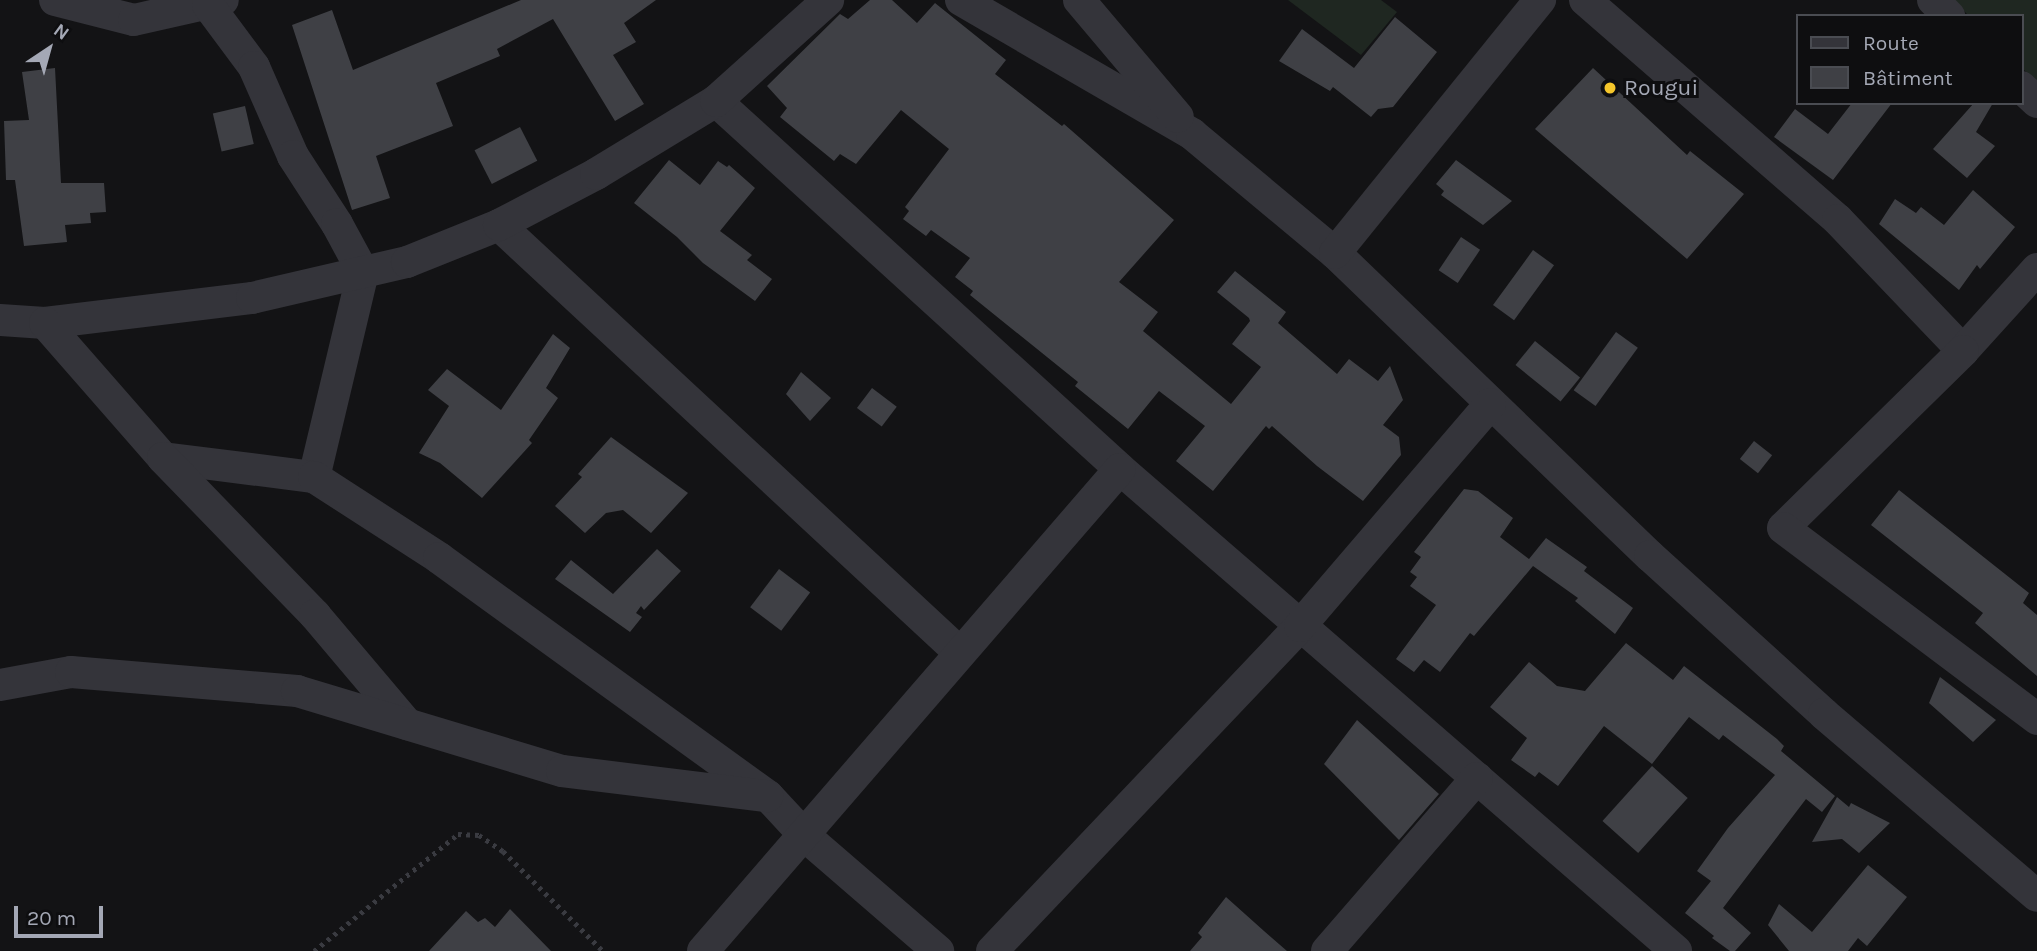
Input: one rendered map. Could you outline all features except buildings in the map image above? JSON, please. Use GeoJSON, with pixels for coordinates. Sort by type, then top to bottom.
{"type":"FeatureCollection","features":[{"type":"Feature","properties":{"kind":"street"},"geometry":{"type":"LineString","coordinates":[[55,0],[134,20],[215,3],[254,67],[293,156],[337,224],[363,272],[314,477]]}},
{"type":"Feature","properties":{"kind":"street"},"geometry":{"type":"LineString","coordinates":[[0,320],[45,323],[252,298],[407,262],[499,225],[596,174],[716,101],[828,0]]}},
{"type":"Feature","properties":{"kind":"street"},"geometry":{"type":"LineString","coordinates":[[961,0],[1192,134],[1335,253],[1490,404],[1824,715],[2037,896]]}},
{"type":"Feature","properties":{"kind":"street"},"geometry":{"type":"LineString","coordinates":[[1079,0],[1192,134]]}},
{"type":"Feature","properties":{"kind":"street"},"geometry":{"type":"LineString","coordinates":[[1335,253],[1540,0]]}},
{"type":"Feature","properties":{"kind":"street"},"geometry":{"type":"LineString","coordinates":[[1584,0],[1838,220],[1963,351]]}},
{"type":"Feature","properties":{"kind":"street"},"geometry":{"type":"LineString","coordinates":[[1933,0],[1947,14]]}},
{"type":"Feature","properties":{"kind":"street"},"geometry":{"type":"LineString","coordinates":[[2023,89],[2037,102]]}},
{"type":"Feature","properties":{"kind":"street"},"geometry":{"type":"LineString","coordinates":[[716,101],[1120,469],[1676,951]]}},
{"type":"Feature","properties":{"kind":"street"},"geometry":{"type":"LineString","coordinates":[[499,225],[959,652]]}},
{"type":"Feature","properties":{"kind":"street"},"geometry":{"type":"LineString","coordinates":[[2037,269],[1963,351],[1783,528],[2037,719]]}},
{"type":"Feature","properties":{"kind":"street"},"geometry":{"type":"LineString","coordinates":[[45,323],[163,458],[315,615],[407,724]]}},
{"type":"Feature","properties":{"kind":"street"},"geometry":{"type":"LineString","coordinates":[[992,951],[1300,626],[1490,404]]}},
{"type":"Feature","properties":{"kind":"street"},"geometry":{"type":"LineString","coordinates":[[163,458],[314,477],[439,558],[768,796],[805,836],[938,951]]}},
{"type":"Feature","properties":{"kind":"street"},"geometry":{"type":"LineString","coordinates":[[703,951],[1120,469]]}},
{"type":"Feature","properties":{"kind":"street"},"geometry":{"type":"LineString","coordinates":[[0,684],[71,672],[297,691],[562,771],[768,796]]}},
{"type":"Feature","properties":{"kind":"street"},"geometry":{"type":"LineString","coordinates":[[1327,951],[1477,778]]}},
{"type":"Feature","properties":{"kind":"path"},"geometry":{"type":"LineString","coordinates":[[314,951],[458,834],[479,835],[503,851],[603,951]]}},
{"type":"Feature","properties":{"kind":"shaded area"},"geometry":{"type":"Polygon","coordinates":[[[1288,0],[1381,0],[1397,12],[1361,55],[1288,0]]]}},
{"type":"Feature","properties":{"kind":"shaded area"},"geometry":{"type":"Polygon","coordinates":[[[1953,0],[2037,0],[2037,82],[2023,69],[2023,14],[1967,14],[1953,0]]]}},
{"type":"Feature","properties":{"kind":"place","name":"Rougui"},"geometry":{"type":"Point","coordinates":[1610,88]}}]}
